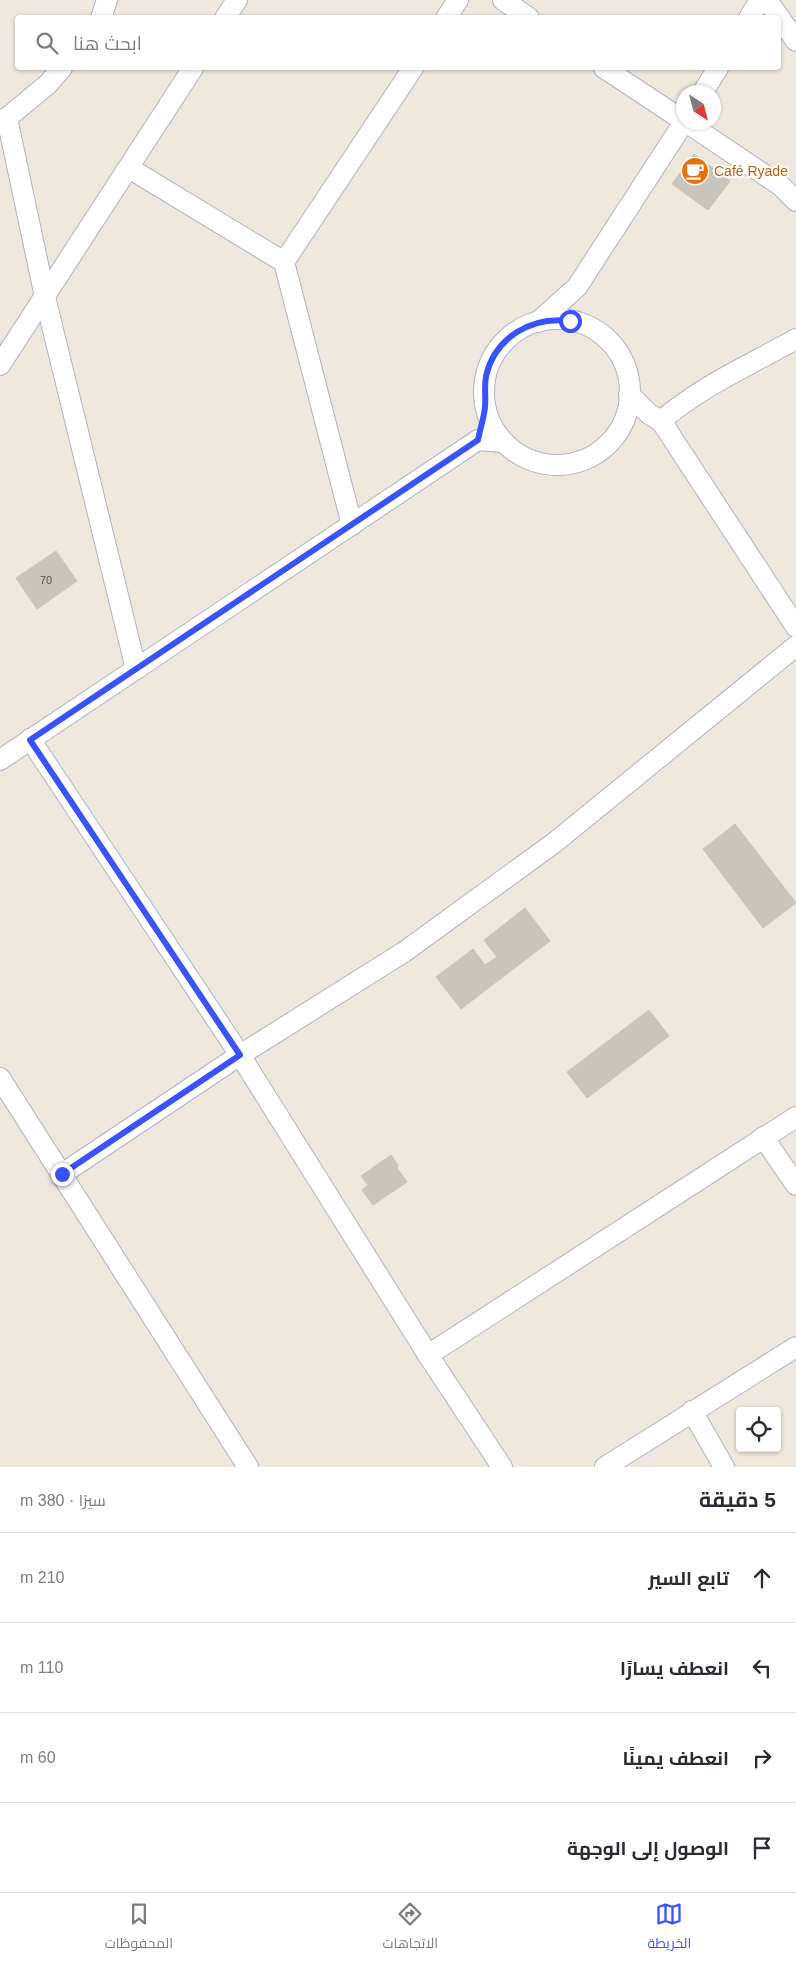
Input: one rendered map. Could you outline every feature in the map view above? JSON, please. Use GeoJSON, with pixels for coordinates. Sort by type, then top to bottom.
{"type":"FeatureCollection","features":[{"type":"Feature","properties":{"kind":"street"},"geometry":{"type":"LineString","coordinates":[[102,15],[107,0]]}},
{"type":"Feature","properties":{"kind":"street"},"geometry":{"type":"LineString","coordinates":[[227,15],[236,0]]}},
{"type":"Feature","properties":{"kind":"street"},"geometry":{"type":"LineString","coordinates":[[448,15],[458,0]]}},
{"type":"Feature","properties":{"kind":"street"},"geometry":{"type":"LineString","coordinates":[[503,0],[525,15]]}},
{"type":"Feature","properties":{"kind":"street"},"geometry":{"type":"LineString","coordinates":[[751,15],[760,0]]}},
{"type":"Feature","properties":{"kind":"street"},"geometry":{"type":"LineString","coordinates":[[767,0],[778,15]]}},
{"type":"Feature","properties":{"kind":"street"},"geometry":{"type":"LineString","coordinates":[[781,20],[796,41]]}},
{"type":"Feature","properties":{"kind":"street"},"geometry":{"type":"LineString","coordinates":[[60,70],[48,84],[3,119],[136,669]]}},
{"type":"Feature","properties":{"kind":"street"},"geometry":{"type":"LineString","coordinates":[[0,365],[192,70]]}},
{"type":"Feature","properties":{"kind":"street"},"geometry":{"type":"LineString","coordinates":[[284,262],[412,70]]}},
{"type":"Feature","properties":{"kind":"street"},"geometry":{"type":"LineString","coordinates":[[607,70],[676,116]]}},
{"type":"Feature","properties":{"kind":"street"},"geometry":{"type":"LineString","coordinates":[[707,85],[717,70]]}},
{"type":"Feature","properties":{"kind":"street"},"geometry":{"type":"LineString","coordinates":[[538,322],[564,320],[583,324],[602,335],[618,352],[627,372],[630,394],[628,410],[615,436],[601,450],[590,457],[570,464],[551,465],[531,460],[514,451],[504,442],[492,425],[485,406],[486,375],[499,348],[516,332],[538,322],[577,287],[680,130]]}},
{"type":"Feature","properties":{"kind":"street"},"geometry":{"type":"LineString","coordinates":[[697,130],[781,186],[796,201]]}},
{"type":"Feature","properties":{"kind":"street"},"geometry":{"type":"LineString","coordinates":[[129,168],[284,262],[352,525]]}},
{"type":"Feature","properties":{"kind":"street"},"geometry":{"type":"LineString","coordinates":[[577,287],[579,312],[583,324]]}},
{"type":"Feature","properties":{"kind":"street"},"geometry":{"type":"LineString","coordinates":[[622,424],[655,418],[796,339]]}},
{"type":"Feature","properties":{"kind":"street"},"geometry":{"type":"LineString","coordinates":[[630,394],[655,418],[794,621]]}},
{"type":"Feature","properties":{"kind":"street"},"geometry":{"type":"LineString","coordinates":[[478,440],[485,406]]}},
{"type":"Feature","properties":{"kind":"street"},"geometry":{"type":"LineString","coordinates":[[0,760],[478,440],[504,442]]}},
{"type":"Feature","properties":{"kind":"street"},"geometry":{"type":"LineString","coordinates":[[62,1174],[240,1055],[404,952],[554,843],[796,646]]}},
{"type":"Feature","properties":{"kind":"street"},"geometry":{"type":"LineString","coordinates":[[30,740],[240,1055],[428,1355],[502,1467]]}},
{"type":"Feature","properties":{"kind":"street"},"geometry":{"type":"LineString","coordinates":[[0,1078],[248,1467]]}},
{"type":"Feature","properties":{"kind":"street"},"geometry":{"type":"LineString","coordinates":[[428,1355],[796,1118]]}},
{"type":"Feature","properties":{"kind":"street"},"geometry":{"type":"LineString","coordinates":[[764,1137],[796,1185]]}},
{"type":"Feature","properties":{"kind":"street"},"geometry":{"type":"LineString","coordinates":[[605,1467],[796,1347]]}},
{"type":"Feature","properties":{"kind":"street"},"geometry":{"type":"LineString","coordinates":[[692,1411],[724,1467]]}},
{"type":"Feature","properties":{"kind":"building"},"geometry":{"type":"Polygon","coordinates":[[[694,154],[730,181],[708,210],[672,184],[694,154]]]}},
{"type":"Feature","properties":{"kind":"building"},"geometry":{"type":"Polygon","coordinates":[[[56,551],[77,581],[37,609],[16,578],[56,551]]]}},
{"type":"Feature","properties":{"kind":"building"},"geometry":{"type":"Polygon","coordinates":[[[735,824],[796,903],[763,928],[703,849],[735,824]]]}},
{"type":"Feature","properties":{"kind":"building"},"geometry":{"type":"Polygon","coordinates":[[[525,908],[550,941],[461,1009],[436,977],[473,949],[485,965],[497,957],[484,940],[525,908]]]}},
{"type":"Feature","properties":{"kind":"building"},"geometry":{"type":"Polygon","coordinates":[[[649,1010],[669,1036],[587,1098],[567,1072],[649,1010]]]}},
{"type":"Feature","properties":{"kind":"building"},"geometry":{"type":"Polygon","coordinates":[[[391,1155],[407,1182],[373,1205],[362,1190],[368,1185],[361,1176],[391,1155]]]}},
{"type":"Feature","properties":{"kind":"place","name":"Café Ryade"},"geometry":{"type":"Point","coordinates":[695,171]}},
{"type":"Feature","properties":{"kind":"route"},"geometry":{"type":"LineString","coordinates":[[62,1174],[240,1055],[30,740],[478,440],[485,406],[486,375],[499,348],[522,329],[538,322],[551,320],[570,321]]}}]}
